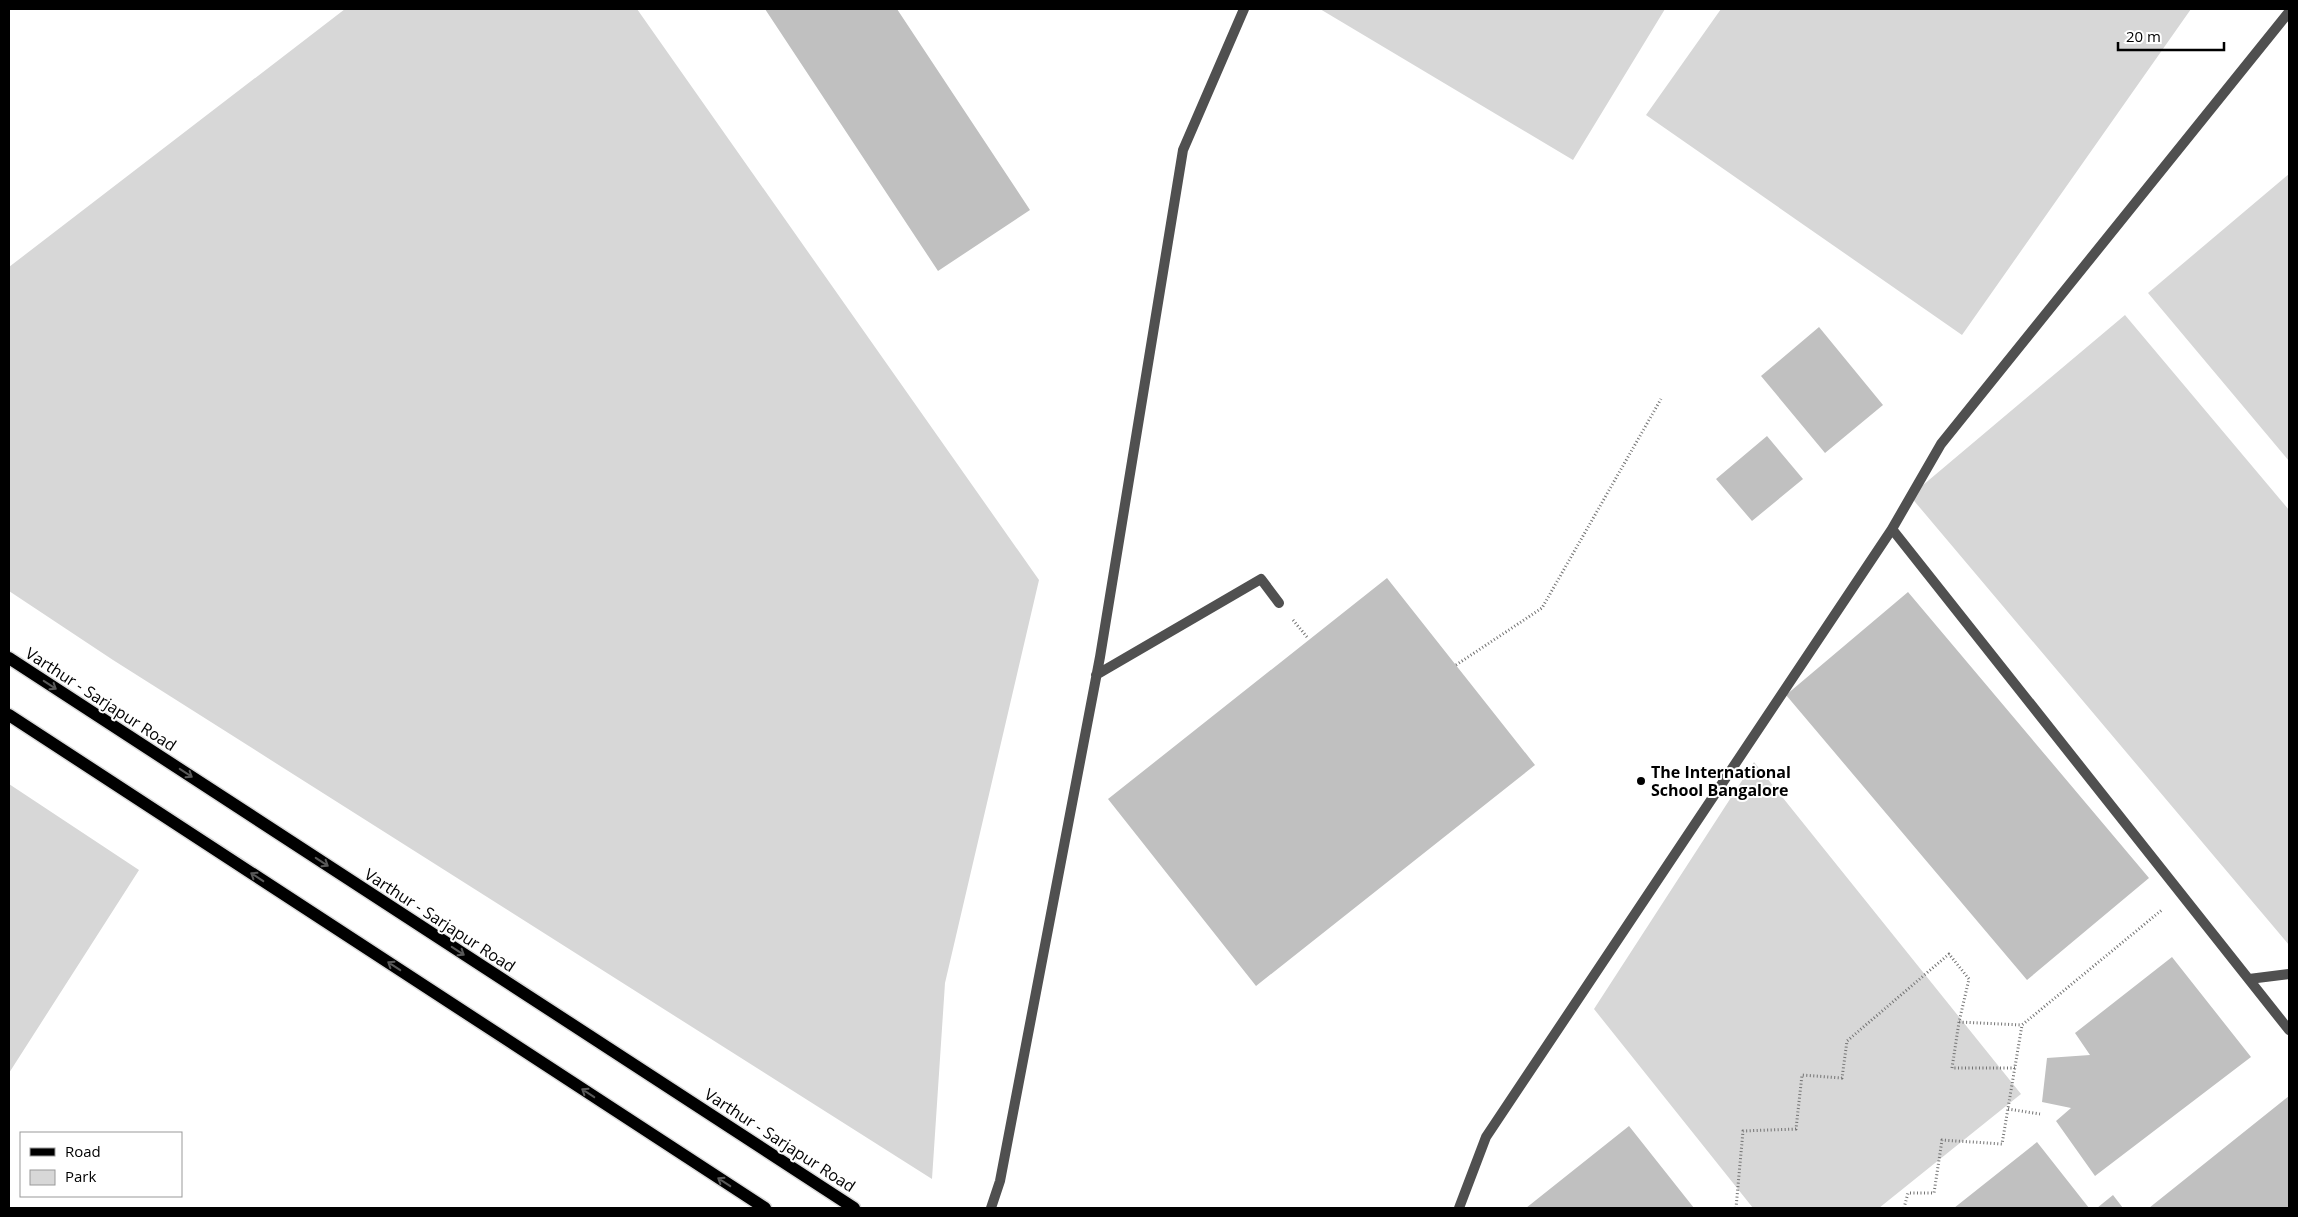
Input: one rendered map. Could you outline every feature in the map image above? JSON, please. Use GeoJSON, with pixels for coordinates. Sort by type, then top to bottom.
{"type":"FeatureCollection","features":[{"type":"Feature","properties":{"kind":"main road","name":"Varthur - Sarjapur Road"},"geometry":{"type":"LineString","coordinates":[[9,658],[854,1208]]}},
{"type":"Feature","properties":{"kind":"main road"},"geometry":{"type":"LineString","coordinates":[[9,715],[765,1208]]}},
{"type":"Feature","properties":{"kind":"lane"},"geometry":{"type":"LineString","coordinates":[[991,1208],[1000,1181],[1096,675],[1183,150],[1244,9]]}},
{"type":"Feature","properties":{"kind":"lane"},"geometry":{"type":"LineString","coordinates":[[1458,1208],[1486,1137],[1892,529],[1940,444],[2289,12]]}},
{"type":"Feature","properties":{"kind":"lane"},"geometry":{"type":"LineString","coordinates":[[1892,529],[2289,1030]]}},
{"type":"Feature","properties":{"kind":"lane"},"geometry":{"type":"LineString","coordinates":[[1096,675],[1262,579],[1279,603]]}},
{"type":"Feature","properties":{"kind":"lane"},"geometry":{"type":"LineString","coordinates":[[2249,979],[2289,974]]}},
{"type":"Feature","properties":{"kind":"path"},"geometry":{"type":"LineString","coordinates":[[1456,666],[1542,608],[1661,399]]}},
{"type":"Feature","properties":{"kind":"path"},"geometry":{"type":"LineString","coordinates":[[1904,1208],[1908,1193],[1934,1192],[1942,1140],[2002,1144],[2022,1025],[2181,894]]}},
{"type":"Feature","properties":{"kind":"path"},"geometry":{"type":"LineString","coordinates":[[1736,1208],[1743,1131],[1796,1129],[1802,1075],[1842,1078],[1847,1041],[1949,954],[1969,979],[1959,1022],[1952,1068],[2015,1068]]}},
{"type":"Feature","properties":{"kind":"path"},"geometry":{"type":"LineString","coordinates":[[1959,1022],[2022,1025]]}},
{"type":"Feature","properties":{"kind":"path"},"geometry":{"type":"LineString","coordinates":[[2008,1109],[2040,1114]]}},
{"type":"Feature","properties":{"kind":"green space"},"geometry":{"type":"Polygon","coordinates":[[[345,9],[637,9],[1039,580],[945,983],[932,1179],[113,660],[9,591],[9,267],[345,9]]]}},
{"type":"Feature","properties":{"kind":"green space"},"geometry":{"type":"Polygon","coordinates":[[[1320,9],[1665,9],[1573,160],[1320,9]]]}},
{"type":"Feature","properties":{"kind":"green space"},"geometry":{"type":"Polygon","coordinates":[[[1721,9],[2191,9],[1962,335],[1646,115],[1721,9]]]}},
{"type":"Feature","properties":{"kind":"green space"},"geometry":{"type":"Polygon","coordinates":[[[2289,174],[2289,461],[2148,293],[2289,174]]]}},
{"type":"Feature","properties":{"kind":"green space"},"geometry":{"type":"Polygon","coordinates":[[[2125,315],[2289,510],[2289,945],[1910,496],[2125,315]]]}},
{"type":"Feature","properties":{"kind":"green space"},"geometry":{"type":"Polygon","coordinates":[[[1754,762],[2021,1094],[1879,1208],[1753,1208],[1594,1009],[1754,762]]]}},
{"type":"Feature","properties":{"kind":"green space"},"geometry":{"type":"Polygon","coordinates":[[[9,784],[139,870],[9,1073],[9,784]]]}},
{"type":"Feature","properties":{"kind":"building"},"geometry":{"type":"Polygon","coordinates":[[[765,9],[897,9],[1030,210],[938,271],[765,9]]]}},
{"type":"Feature","properties":{"kind":"building"},"geometry":{"type":"Polygon","coordinates":[[[1819,327],[1883,405],[1825,453],[1761,376],[1819,327]]]}},
{"type":"Feature","properties":{"kind":"building"},"geometry":{"type":"Polygon","coordinates":[[[1767,436],[1803,479],[1752,521],[1716,479],[1767,436]]]}},
{"type":"Feature","properties":{"kind":"building"},"geometry":{"type":"Polygon","coordinates":[[[1387,578],[1535,765],[1256,986],[1108,799],[1387,578]]]}},
{"type":"Feature","properties":{"kind":"building"},"geometry":{"type":"Polygon","coordinates":[[[1908,592],[2149,878],[2027,980],[1786,695],[1908,592]]]}},
{"type":"Feature","properties":{"kind":"building"},"geometry":{"type":"Polygon","coordinates":[[[2172,957],[2251,1057],[2095,1176],[2056,1121],[2071,1108],[2042,1102],[2047,1058],[2090,1055],[2075,1033],[2172,957]]]}},
{"type":"Feature","properties":{"kind":"building"},"geometry":{"type":"Polygon","coordinates":[[[2289,1096],[2289,1208],[2149,1208],[2289,1096]]]}},
{"type":"Feature","properties":{"kind":"building"},"geometry":{"type":"Polygon","coordinates":[[[1629,1126],[1694,1208],[1526,1208],[1629,1126]]]}},
{"type":"Feature","properties":{"kind":"building"},"geometry":{"type":"Polygon","coordinates":[[[2037,1142],[2089,1208],[1954,1208],[2037,1142]]]}},
{"type":"Feature","properties":{"kind":"building"},"geometry":{"type":"Polygon","coordinates":[[[2113,1195],[2123,1208],[2097,1208],[2113,1195]]]}},
{"type":"Feature","properties":{"kind":"place","name":"The International School Bangalore"},"geometry":{"type":"Point","coordinates":[1641,781]}}]}
